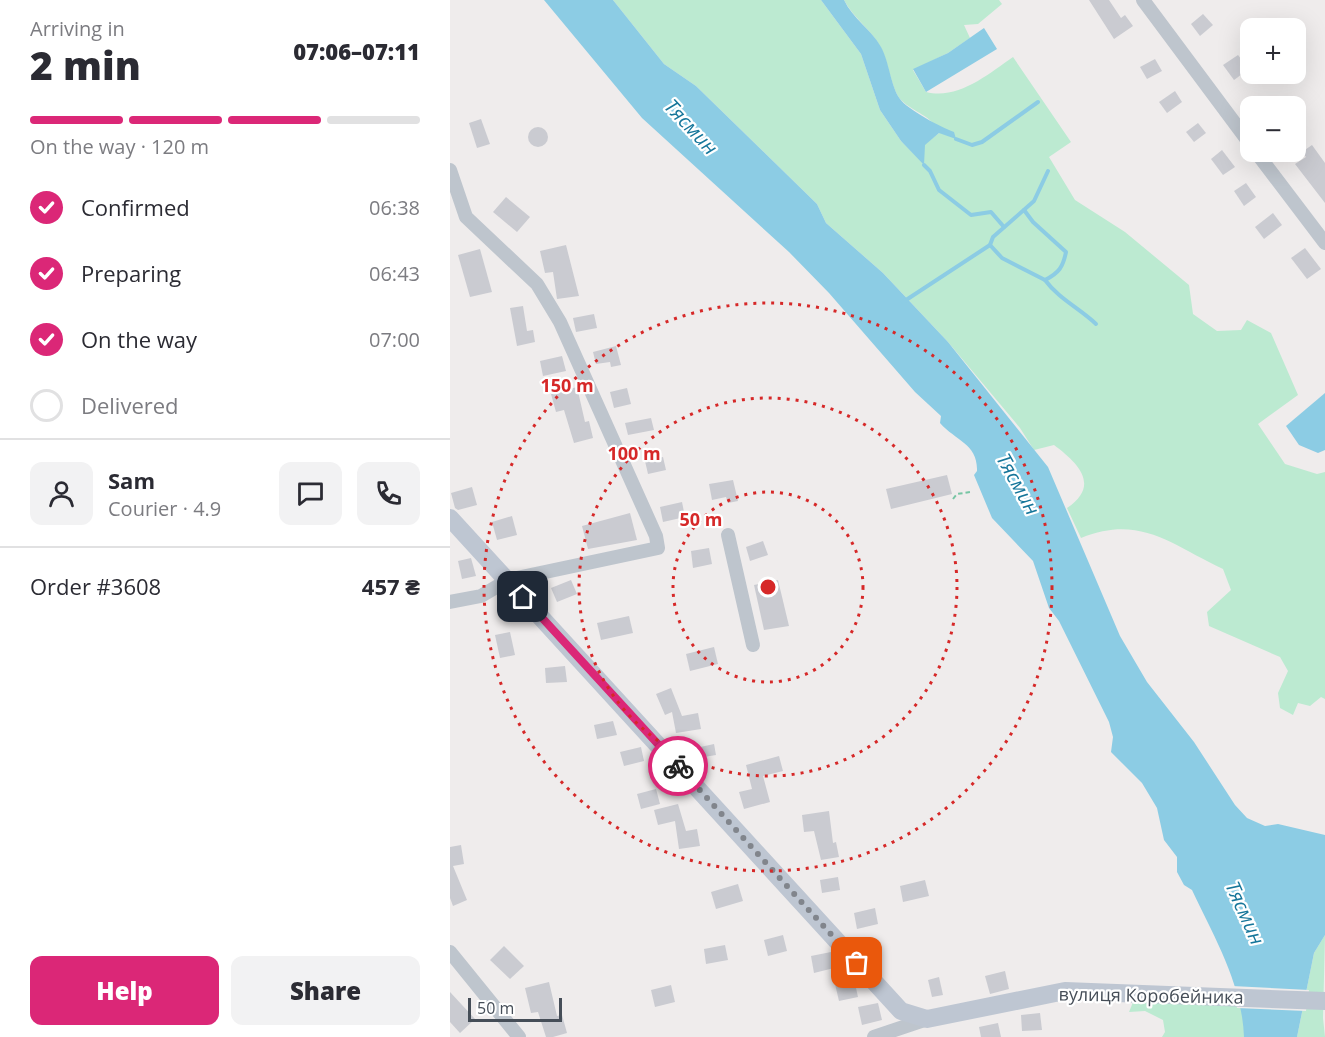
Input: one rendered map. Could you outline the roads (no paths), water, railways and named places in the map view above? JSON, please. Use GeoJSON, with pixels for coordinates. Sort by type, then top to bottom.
{"type":"FeatureCollection","features":[{"type":"Feature","properties":{"kind":"street"},"geometry":{"type":"LineString","coordinates":[[1143,0],[1240,130]]}},
{"type":"Feature","properties":{"kind":"street"},"geometry":{"type":"LineString","coordinates":[[1264,162],[1325,243]]}},
{"type":"Feature","properties":{"kind":"street"},"geometry":{"type":"LineString","coordinates":[[450,170],[466,217],[537,284],[560,322],[656,536],[658,548],[507,580],[481,596],[450,602]]}},
{"type":"Feature","properties":{"kind":"street"},"geometry":{"type":"LineString","coordinates":[[450,518],[895,1005],[911,1015],[927,1019]]}},
{"type":"Feature","properties":{"kind":"street"},"geometry":{"type":"LineString","coordinates":[[728,535],[753,645]]}},
{"type":"Feature","properties":{"kind":"street"},"geometry":{"type":"LineString","coordinates":[[450,952],[519,1037]]}},
{"type":"Feature","properties":{"kind":"street","name":"вулиця Коробейника"},"geometry":{"type":"LineString","coordinates":[[874,1037],[927,1019],[1065,991],[1325,1001]]}},
{"type":"Feature","properties":{"kind":"water","name":"Тясмин"},"geometry":{"type":"Polygon","coordinates":[[[544,0],[613,0],[664,64],[696,86],[817,204],[826,223],[883,273],[948,342],[1048,467],[1120,636],[1147,682],[1194,742],[1235,805],[1247,818],[1265,826],[1278,824],[1325,835],[1325,935],[1314,953],[1297,1037],[1244,1037],[1238,998],[1226,961],[1192,890],[1184,885],[1177,872],[1177,857],[1164,840],[1157,808],[1142,783],[1111,752],[1113,737],[1109,722],[1059,621],[1049,608],[1033,561],[992,518],[974,475],[977,471],[976,462],[970,449],[940,423],[941,416],[915,392],[829,293],[789,252],[642,118],[544,0]]]}},
{"type":"Feature","properties":{"kind":"water"},"geometry":{"type":"Polygon","coordinates":[[[821,0],[844,0],[881,47],[894,88],[900,99],[925,118],[954,132],[956,139],[939,133],[925,145],[924,165],[901,141],[880,110],[861,54],[821,0]]]}},
{"type":"Feature","properties":{"kind":"water"},"geometry":{"type":"Polygon","coordinates":[[[984,28],[997,49],[926,92],[913,69],[948,53],[984,28]]]}},
{"type":"Feature","properties":{"kind":"water"},"geometry":{"type":"Polygon","coordinates":[[[1325,393],[1325,450],[1318,453],[1299,445],[1286,426],[1325,393]]]}},
{"type":"Feature","properties":{"kind":"waterway"},"geometry":{"type":"LineString","coordinates":[[956,139],[972,145],[982,142],[1038,102]]}},
{"type":"Feature","properties":{"kind":"waterway"},"geometry":{"type":"LineString","coordinates":[[924,165],[930,171],[939,190],[971,215],[991,212],[1004,227]]}},
{"type":"Feature","properties":{"kind":"waterway"},"geometry":{"type":"LineString","coordinates":[[903,302],[990,245],[993,237],[1034,201],[1048,171]]}},
{"type":"Feature","properties":{"kind":"waterway"},"geometry":{"type":"LineString","coordinates":[[990,245],[1002,258],[1045,280],[1057,272],[1062,266],[1066,252],[1033,222],[1024,210]]}},
{"type":"Feature","properties":{"kind":"waterway"},"geometry":{"type":"LineString","coordinates":[[1045,280],[1056,293],[1096,324]]}}]}
